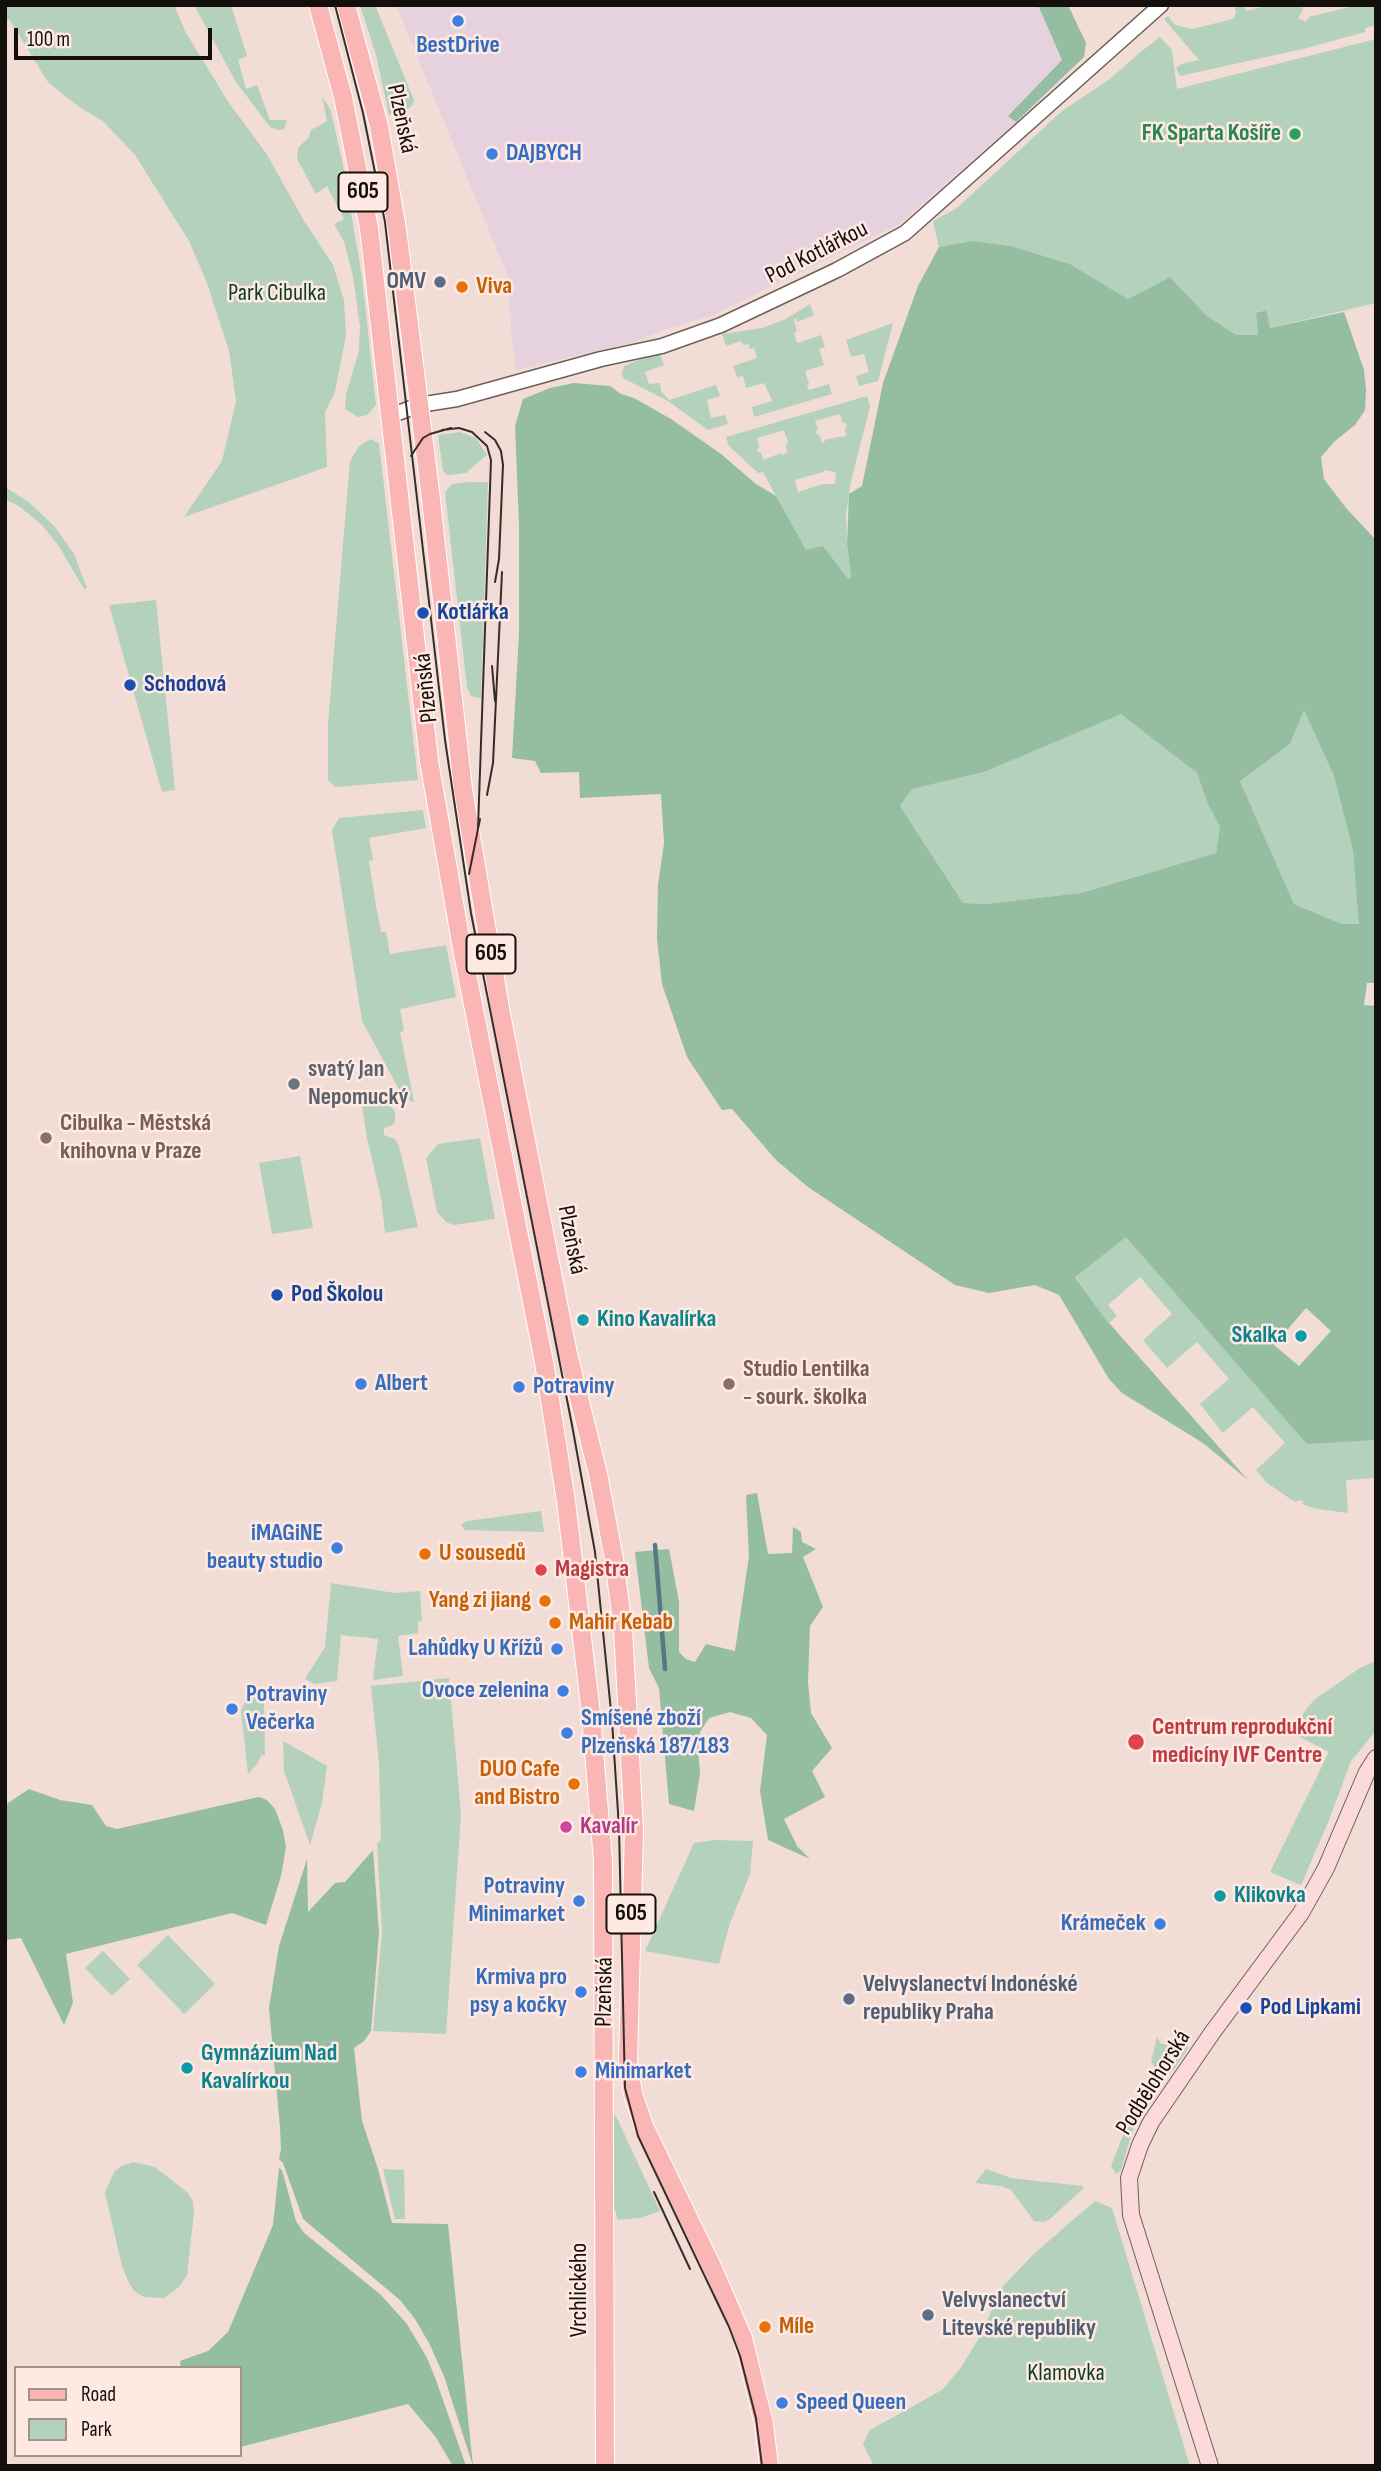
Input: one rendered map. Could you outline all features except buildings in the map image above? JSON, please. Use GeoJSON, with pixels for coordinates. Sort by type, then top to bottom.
{"type":"FeatureCollection","features":[{"type":"Feature","properties":{"kind":"main road","name":"Plzeňská"},"geometry":{"type":"LineString","coordinates":[[318,5],[341,86],[363,191],[429,761],[463,954],[544,1362],[566,1501],[591,1714],[603,1861],[604,2114]]}},
{"type":"Feature","properties":{"kind":"main road","name":"Plzeňská"},"geometry":{"type":"LineString","coordinates":[[346,5],[373,103],[401,255],[463,789],[501,1014],[568,1354],[598,1474],[616,1571],[624,1641],[634,1830],[628,2060],[633,2094],[644,2126],[743,2338],[764,2424],[769,2466]]}},
{"type":"Feature","properties":{"kind":"main road","name":"Podbělohorská"},"geometry":{"type":"LineString","coordinates":[[1210,2466],[1130,2215],[1129,2178],[1151,2122],[1212,2033],[1301,1913],[1326,1868],[1376,1758]]}},
{"type":"Feature","properties":{"kind":"main road","name":"Vrchlického"},"geometry":{"type":"LineString","coordinates":[[604,2114],[605,2466]]}},
{"type":"Feature","properties":{"kind":"street","name":"Pod Kotlářkou"},"geometry":{"type":"LineString","coordinates":[[390,416],[419,405],[457,399],[591,361],[662,346],[721,325],[837,270],[905,233],[1161,5]]}},
{"type":"Feature","properties":{"kind":"shaded area"},"geometry":{"type":"Polygon","coordinates":[[[396,5],[1038,5],[1062,60],[1008,115],[1016,122],[899,224],[713,315],[637,341],[516,370],[509,279],[396,5]]]}},
{"type":"Feature","properties":{"kind":"green space","name":"Park Cibulka"},"geometry":{"type":"Polygon","coordinates":[[[5,5],[174,5],[186,33],[229,103],[266,153],[303,219],[333,265],[344,300],[346,335],[335,392],[325,412],[327,467],[184,517],[222,461],[236,401],[229,351],[207,283],[189,241],[135,155],[103,121],[79,107],[48,82],[9,19],[5,23],[5,5]]]}},
{"type":"Feature","properties":{"kind":"green space"},"geometry":{"type":"Polygon","coordinates":[[[194,5],[231,5],[247,56],[238,60],[246,89],[257,85],[270,120],[287,120],[284,129],[270,127],[236,82],[194,5]]]}},
{"type":"Feature","properties":{"kind":"green space"},"geometry":{"type":"Polygon","coordinates":[[[360,5],[375,5],[414,100],[412,106],[406,110],[389,115],[376,55],[360,5]]]}},
{"type":"Feature","properties":{"kind":"green space"},"geometry":{"type":"Polygon","coordinates":[[[1038,5],[1068,5],[1086,43],[1084,57],[1016,122],[1008,116],[1062,60],[1038,5]]]}},
{"type":"Feature","properties":{"kind":"green space"},"geometry":{"type":"Polygon","coordinates":[[[1234,5],[1244,5],[1246,11],[1270,5],[1302,5],[1303,10],[1298,18],[1306,22],[1311,15],[1357,5],[1372,5],[1376,11],[1376,25],[1365,28],[1365,32],[1307,48],[1180,76],[1176,68],[1181,64],[1199,60],[1164,19],[1168,16],[1175,25],[1192,29],[1233,19],[1236,13],[1234,5]]]}},
{"type":"Feature","properties":{"kind":"green space"},"geometry":{"type":"Polygon","coordinates":[[[1160,37],[1172,50],[1177,89],[1376,39],[1376,303],[1270,328],[1265,310],[1256,313],[1258,335],[1236,335],[1206,315],[1170,277],[1128,299],[1070,264],[1011,246],[972,241],[939,247],[933,221],[957,208],[1062,111],[1110,79],[1160,37]]]}},
{"type":"Feature","properties":{"kind":"green space"},"geometry":{"type":"Polygon","coordinates":[[[322,96],[331,111],[343,165],[362,277],[376,405],[367,415],[358,417],[345,409],[346,394],[359,351],[360,327],[353,276],[344,242],[334,224],[344,219],[327,186],[316,194],[297,159],[298,148],[309,137],[311,130],[327,121],[322,96]]]}},
{"type":"Feature","properties":{"kind":"green space"},"geometry":{"type":"Polygon","coordinates":[[[972,241],[1011,246],[1070,264],[1128,299],[1170,277],[1206,315],[1236,335],[1258,335],[1256,313],[1266,310],[1270,328],[1344,312],[1364,370],[1365,410],[1355,425],[1321,457],[1324,479],[1376,540],[1376,983],[1367,983],[1364,1005],[1376,1006],[1376,1440],[1307,1444],[1126,1237],[1075,1277],[1108,1323],[1248,1480],[1203,1443],[1122,1393],[1109,1379],[1059,1295],[1035,1285],[989,1293],[955,1285],[808,1187],[776,1160],[732,1109],[722,1110],[687,1057],[662,984],[657,939],[658,885],[664,843],[661,794],[580,798],[579,772],[541,773],[535,761],[512,758],[519,634],[515,426],[523,399],[550,388],[574,383],[610,386],[621,394],[634,398],[671,419],[721,454],[756,484],[776,496],[806,550],[823,546],[848,579],[851,577],[847,544],[849,494],[862,486],[883,383],[918,286],[939,247],[972,241]],[[1304,710],[1290,744],[1240,781],[1294,904],[1342,924],[1359,924],[1353,851],[1334,776],[1304,710]],[[1121,714],[984,772],[912,789],[900,806],[963,903],[985,904],[1081,893],[1216,853],[1220,827],[1207,802],[1197,773],[1121,714]],[[1306,1308],[1274,1345],[1299,1366],[1331,1331],[1306,1308]]]}},
{"type":"Feature","properties":{"kind":"green space"},"geometry":{"type":"Polygon","coordinates":[[[810,304],[814,315],[797,322],[796,318],[794,319],[797,332],[794,333],[797,343],[821,335],[825,347],[819,349],[824,365],[805,371],[809,384],[807,385],[809,390],[829,384],[832,394],[754,417],[752,407],[772,401],[770,396],[764,383],[746,388],[743,376],[737,377],[733,366],[757,358],[754,348],[750,349],[748,344],[743,345],[741,341],[726,346],[722,334],[762,328],[784,320],[810,304]]]}},
{"type":"Feature","properties":{"kind":"green space"},"geometry":{"type":"Polygon","coordinates":[[[893,323],[878,381],[859,386],[856,376],[869,372],[864,354],[851,357],[846,340],[893,323]]]}},
{"type":"Feature","properties":{"kind":"green space"},"geometry":{"type":"Polygon","coordinates":[[[659,352],[664,365],[645,372],[649,384],[660,383],[661,391],[669,400],[716,385],[720,396],[707,400],[711,418],[725,415],[728,424],[708,430],[668,401],[623,378],[624,366],[659,352]]]}},
{"type":"Feature","properties":{"kind":"green space"},"geometry":{"type":"Polygon","coordinates":[[[867,396],[870,407],[851,481],[846,515],[851,577],[847,579],[823,546],[806,551],[763,472],[758,473],[729,446],[726,437],[867,396]],[[840,414],[815,421],[818,429],[815,433],[820,436],[822,443],[827,439],[846,436],[847,424],[842,422],[840,414]],[[784,431],[757,438],[757,451],[761,453],[763,460],[787,453],[788,442],[784,431]],[[823,472],[795,480],[798,492],[823,484],[835,484],[836,472],[823,472]]]}},
{"type":"Feature","properties":{"kind":"green space"},"geometry":{"type":"Polygon","coordinates":[[[460,432],[476,438],[487,455],[466,473],[448,475],[443,471],[438,435],[460,432]]]}},
{"type":"Feature","properties":{"kind":"green space"},"geometry":{"type":"Polygon","coordinates":[[[371,439],[379,443],[418,780],[336,787],[328,780],[328,723],[350,461],[359,446],[371,439]]]}},
{"type":"Feature","properties":{"kind":"green space"},"geometry":{"type":"Polygon","coordinates":[[[488,482],[481,698],[471,696],[467,688],[445,492],[452,484],[488,482]]]}},
{"type":"Feature","properties":{"kind":"green space"},"geometry":{"type":"Polygon","coordinates":[[[5,487],[30,503],[55,527],[74,554],[87,588],[84,589],[58,545],[41,524],[5,499],[5,487]]]}},
{"type":"Feature","properties":{"kind":"green space"},"geometry":{"type":"Polygon","coordinates":[[[156,600],[175,790],[162,792],[109,605],[156,600]]]}},
{"type":"Feature","properties":{"kind":"green space"},"geometry":{"type":"Polygon","coordinates":[[[1304,709],[1334,776],[1353,851],[1360,924],[1342,924],[1294,904],[1240,781],[1290,744],[1304,709]]]}},
{"type":"Feature","properties":{"kind":"green space"},"geometry":{"type":"Polygon","coordinates":[[[1121,713],[1197,773],[1207,802],[1220,827],[1216,853],[1081,893],[985,904],[963,903],[900,806],[912,789],[984,772],[1121,713]]]}},
{"type":"Feature","properties":{"kind":"green space"},"geometry":{"type":"Polygon","coordinates":[[[423,810],[426,828],[369,838],[373,860],[369,861],[375,900],[381,932],[386,932],[390,954],[446,945],[456,997],[400,1009],[404,1031],[400,1032],[414,1102],[406,1099],[400,1091],[362,1021],[332,830],[339,818],[423,810]]]}},
{"type":"Feature","properties":{"kind":"green space"},"geometry":{"type":"Polygon","coordinates":[[[373,1090],[384,1096],[395,1112],[395,1122],[384,1128],[384,1135],[395,1139],[399,1146],[418,1227],[385,1233],[381,1198],[362,1104],[368,1091],[373,1090]]]}},
{"type":"Feature","properties":{"kind":"green space"},"geometry":{"type":"Polygon","coordinates":[[[480,1138],[495,1219],[454,1225],[446,1222],[437,1212],[426,1158],[438,1144],[480,1138]]]}},
{"type":"Feature","properties":{"kind":"green space"},"geometry":{"type":"Polygon","coordinates":[[[300,1156],[313,1228],[272,1234],[259,1163],[300,1156]]]}},
{"type":"Feature","properties":{"kind":"green space"},"geometry":{"type":"Polygon","coordinates":[[[1126,1236],[1307,1443],[1376,1440],[1376,1478],[1346,1480],[1348,1513],[1302,1504],[1303,1501],[1292,1500],[1267,1483],[1256,1470],[1285,1443],[1253,1407],[1223,1433],[1200,1404],[1229,1379],[1197,1342],[1167,1368],[1143,1340],[1172,1314],[1140,1277],[1108,1305],[1117,1316],[1108,1324],[1075,1276],[1126,1236]]]}},
{"type":"Feature","properties":{"kind":"green space"},"geometry":{"type":"Polygon","coordinates":[[[757,1493],[768,1554],[792,1553],[793,1527],[801,1532],[802,1542],[816,1549],[803,1557],[823,1607],[810,1626],[808,1682],[811,1713],[832,1748],[812,1771],[825,1797],[784,1819],[797,1846],[810,1859],[768,1840],[760,1791],[767,1735],[751,1718],[730,1712],[709,1718],[700,1732],[700,1774],[694,1811],[669,1804],[659,1688],[649,1668],[635,1552],[669,1549],[679,1602],[679,1652],[686,1659],[695,1662],[706,1644],[735,1651],[749,1556],[746,1495],[757,1493]]]}},
{"type":"Feature","properties":{"kind":"green space"},"geometry":{"type":"Polygon","coordinates":[[[541,1511],[544,1532],[465,1530],[461,1525],[467,1521],[541,1511]]]}},
{"type":"Feature","properties":{"kind":"green space"},"geometry":{"type":"Polygon","coordinates":[[[331,1583],[395,1593],[420,1591],[422,1621],[418,1622],[418,1633],[398,1636],[403,1676],[373,1680],[378,1639],[341,1635],[337,1681],[315,1684],[305,1679],[325,1647],[331,1583]]]}},
{"type":"Feature","properties":{"kind":"green space"},"geometry":{"type":"Polygon","coordinates":[[[1376,1661],[1376,1731],[1351,1761],[1301,1885],[1270,1872],[1329,1752],[1292,1733],[1315,1699],[1360,1668],[1376,1661]]]}},
{"type":"Feature","properties":{"kind":"green space"},"geometry":{"type":"Polygon","coordinates":[[[449,1678],[461,1814],[446,2034],[373,2031],[382,1932],[377,1843],[381,1840],[379,1763],[371,1686],[449,1678]]]}},
{"type":"Feature","properties":{"kind":"green space"},"geometry":{"type":"Polygon","coordinates":[[[258,1696],[264,1702],[265,1755],[261,1755],[248,1774],[241,1711],[245,1702],[258,1696]]]}},
{"type":"Feature","properties":{"kind":"green space"},"geometry":{"type":"Polygon","coordinates":[[[283,1741],[327,1766],[322,1803],[310,1845],[284,1771],[283,1741]]]}},
{"type":"Feature","properties":{"kind":"green space"},"geometry":{"type":"Polygon","coordinates":[[[29,1789],[60,1800],[92,1805],[106,1826],[117,1829],[259,1797],[267,1800],[275,1809],[286,1847],[281,1876],[266,1925],[232,1913],[66,1954],[73,2003],[64,2025],[21,1938],[5,1940],[5,1805],[29,1789]]]}},
{"type":"Feature","properties":{"kind":"green space"},"geometry":{"type":"Polygon","coordinates":[[[715,1840],[753,1841],[750,1874],[730,1923],[719,1964],[645,1951],[694,1843],[715,1840]]]}},
{"type":"Feature","properties":{"kind":"green space"},"geometry":{"type":"Polygon","coordinates":[[[373,1850],[379,1933],[371,2031],[364,2041],[354,2048],[362,2121],[392,2223],[448,2224],[473,2466],[444,2376],[415,2319],[400,2300],[303,2219],[283,2163],[279,2159],[280,2127],[269,2008],[279,1946],[307,1859],[308,1912],[335,1883],[345,1882],[373,1850]]]}},
{"type":"Feature","properties":{"kind":"green space"},"geometry":{"type":"Polygon","coordinates":[[[168,1935],[215,1984],[184,2014],[137,1965],[168,1935]]]}},
{"type":"Feature","properties":{"kind":"green space"},"geometry":{"type":"Polygon","coordinates":[[[103,1951],[130,1979],[112,1996],[85,1968],[103,1951]]]}},
{"type":"Feature","properties":{"kind":"green space"},"geometry":{"type":"Polygon","coordinates":[[[1157,2037],[1161,2044],[1189,2047],[1173,2071],[1166,2076],[1151,2062],[1157,2037]]]}},
{"type":"Feature","properties":{"kind":"green space"},"geometry":{"type":"Polygon","coordinates":[[[1143,2098],[1147,2103],[1133,2129],[1121,2170],[1116,2174],[1111,2166],[1135,2105],[1138,2099],[1143,2098]]]}},
{"type":"Feature","properties":{"kind":"green space"},"geometry":{"type":"Polygon","coordinates":[[[610,2114],[616,2116],[660,2211],[640,2218],[617,2220],[616,2212],[610,2203],[610,2114]]]}},
{"type":"Feature","properties":{"kind":"green space"},"geometry":{"type":"Polygon","coordinates":[[[133,2162],[155,2167],[188,2193],[193,2201],[187,2275],[179,2287],[164,2298],[144,2297],[134,2291],[129,2283],[122,2266],[105,2193],[114,2172],[133,2162]]]}},
{"type":"Feature","properties":{"kind":"green space"},"geometry":{"type":"Polygon","coordinates":[[[279,2168],[282,2170],[296,2221],[304,2233],[380,2294],[407,2324],[427,2358],[466,2466],[453,2466],[435,2436],[408,2404],[242,2446],[242,2366],[181,2366],[180,2361],[208,2351],[228,2332],[273,2225],[279,2168]]]}},
{"type":"Feature","properties":{"kind":"green space"},"geometry":{"type":"Polygon","coordinates":[[[383,2169],[404,2170],[405,2219],[395,2219],[383,2169]]]}},
{"type":"Feature","properties":{"kind":"green space"},"geometry":{"type":"Polygon","coordinates":[[[986,2169],[1011,2178],[1084,2188],[1045,2222],[1034,2221],[1011,2190],[975,2183],[986,2169]]]}},
{"type":"Feature","properties":{"kind":"green space","name":"Klamovka"},"geometry":{"type":"Polygon","coordinates":[[[1095,2201],[1112,2208],[1190,2466],[874,2466],[863,2444],[870,2430],[942,2390],[962,2366],[980,2336],[1002,2287],[1036,2252],[1095,2201]]]}},
{"type":"Feature","properties":{"kind":"waterway"},"geometry":{"type":"LineString","coordinates":[[655,1545],[665,1669]]}},
{"type":"Feature","properties":{"kind":"tram line"},"geometry":{"type":"LineString","coordinates":[[335,5],[363,113],[385,222],[445,740],[471,913],[595,1552],[612,1721],[619,1828],[625,2088],[638,2136],[729,2327],[740,2356],[756,2418],[762,2466]]}},
{"type":"Feature","properties":{"kind":"tram line"},"geometry":{"type":"LineString","coordinates":[[411,456],[423,438],[451,428]]}},
{"type":"Feature","properties":{"kind":"tram line"},"geometry":{"type":"LineString","coordinates":[[442,430],[459,428],[472,432],[487,446],[491,460],[478,828]]}},
{"type":"Feature","properties":{"kind":"tram line"},"geometry":{"type":"LineString","coordinates":[[485,432],[495,440],[501,451],[503,465],[499,559],[495,582]]}},
{"type":"Feature","properties":{"kind":"tram line"},"geometry":{"type":"LineString","coordinates":[[487,795],[493,763],[502,572]]}},
{"type":"Feature","properties":{"kind":"tram line"},"geometry":{"type":"LineString","coordinates":[[492,666],[495,701]]}},
{"type":"Feature","properties":{"kind":"tram line"},"geometry":{"type":"LineString","coordinates":[[469,874],[480,819]]}},
{"type":"Feature","properties":{"kind":"tram line"},"geometry":{"type":"LineString","coordinates":[[654,2192],[690,2269]]}},
{"type":"Feature","properties":{"kind":"place","name":"BestDrive"},"geometry":{"type":"Point","coordinates":[458,21]}},
{"type":"Feature","properties":{"kind":"place","name":"FK Sparta Košíře"},"geometry":{"type":"Point","coordinates":[1295,134]}},
{"type":"Feature","properties":{"kind":"place","name":"DAJBYCH"},"geometry":{"type":"Point","coordinates":[492,154]}},
{"type":"Feature","properties":{"kind":"place","name":"OMV"},"geometry":{"type":"Point","coordinates":[440,282]}},
{"type":"Feature","properties":{"kind":"place","name":"Viva"},"geometry":{"type":"Point","coordinates":[462,287]}},
{"type":"Feature","properties":{"kind":"place","name":"Kotlářka"},"geometry":{"type":"Point","coordinates":[423,613]}},
{"type":"Feature","properties":{"kind":"place","name":"Schodová"},"geometry":{"type":"Point","coordinates":[130,685]}},
{"type":"Feature","properties":{"kind":"place","name":"svatý Jan Nepomucký"},"geometry":{"type":"Point","coordinates":[294,1084]}},
{"type":"Feature","properties":{"kind":"place","name":"Cibulka - Městská knihovna v Praze"},"geometry":{"type":"Point","coordinates":[46,1138]}},
{"type":"Feature","properties":{"kind":"place","name":"Pod Školou"},"geometry":{"type":"Point","coordinates":[277,1295]}},
{"type":"Feature","properties":{"kind":"place","name":"Kino Kavalírka"},"geometry":{"type":"Point","coordinates":[583,1320]}},
{"type":"Feature","properties":{"kind":"place","name":"Skalka"},"geometry":{"type":"Point","coordinates":[1301,1336]}},
{"type":"Feature","properties":{"kind":"place","name":"Albert"},"geometry":{"type":"Point","coordinates":[361,1384]}},
{"type":"Feature","properties":{"kind":"place","name":"Studio Lentilka - sourk. školka"},"geometry":{"type":"Point","coordinates":[729,1384]}},
{"type":"Feature","properties":{"kind":"place","name":"Potraviny"},"geometry":{"type":"Point","coordinates":[519,1387]}},
{"type":"Feature","properties":{"kind":"place","name":"iMAGiNE beauty studio"},"geometry":{"type":"Point","coordinates":[337,1548]}},
{"type":"Feature","properties":{"kind":"place","name":"U sousedů"},"geometry":{"type":"Point","coordinates":[425,1554]}},
{"type":"Feature","properties":{"kind":"place","name":"Magistra"},"geometry":{"type":"Point","coordinates":[541,1570]}},
{"type":"Feature","properties":{"kind":"place","name":"Yang zi jiang"},"geometry":{"type":"Point","coordinates":[545,1601]}},
{"type":"Feature","properties":{"kind":"place","name":"Mahir Kebab"},"geometry":{"type":"Point","coordinates":[555,1623]}},
{"type":"Feature","properties":{"kind":"place","name":"Lahůdky U Křížů"},"geometry":{"type":"Point","coordinates":[557,1649]}},
{"type":"Feature","properties":{"kind":"place","name":"Ovoce zelenina"},"geometry":{"type":"Point","coordinates":[563,1691]}},
{"type":"Feature","properties":{"kind":"place","name":"Potraviny Večerka"},"geometry":{"type":"Point","coordinates":[232,1709]}},
{"type":"Feature","properties":{"kind":"place","name":"Smíšené zboží Plzeňská 187/183"},"geometry":{"type":"Point","coordinates":[567,1733]}},
{"type":"Feature","properties":{"kind":"place","name":"Centrum reprodukční medicíny IVF Centre"},"geometry":{"type":"Point","coordinates":[1136,1742]}},
{"type":"Feature","properties":{"kind":"place","name":"DUO Cafe and Bistro"},"geometry":{"type":"Point","coordinates":[574,1784]}},
{"type":"Feature","properties":{"kind":"place","name":"Kavalír"},"geometry":{"type":"Point","coordinates":[566,1827]}},
{"type":"Feature","properties":{"kind":"place","name":"Klikovka"},"geometry":{"type":"Point","coordinates":[1220,1896]}},
{"type":"Feature","properties":{"kind":"place","name":"Potraviny Minimarket"},"geometry":{"type":"Point","coordinates":[579,1901]}},
{"type":"Feature","properties":{"kind":"place","name":"Krámeček"},"geometry":{"type":"Point","coordinates":[1160,1924]}},
{"type":"Feature","properties":{"kind":"place","name":"Krmiva pro psy a kočky"},"geometry":{"type":"Point","coordinates":[581,1992]}},
{"type":"Feature","properties":{"kind":"place","name":"Velvyslanectví Indonéské republiky Praha"},"geometry":{"type":"Point","coordinates":[849,1999]}},
{"type":"Feature","properties":{"kind":"place","name":"Pod Lipkami"},"geometry":{"type":"Point","coordinates":[1246,2008]}},
{"type":"Feature","properties":{"kind":"place","name":"Gymnázium Nad Kavalírkou"},"geometry":{"type":"Point","coordinates":[187,2068]}},
{"type":"Feature","properties":{"kind":"place","name":"Minimarket"},"geometry":{"type":"Point","coordinates":[581,2072]}},
{"type":"Feature","properties":{"kind":"place","name":"Velvyslanectví Litevské republiky"},"geometry":{"type":"Point","coordinates":[928,2315]}},
{"type":"Feature","properties":{"kind":"place","name":"Míle"},"geometry":{"type":"Point","coordinates":[765,2327]}},
{"type":"Feature","properties":{"kind":"place","name":"Speed Queen"},"geometry":{"type":"Point","coordinates":[782,2403]}}]}
